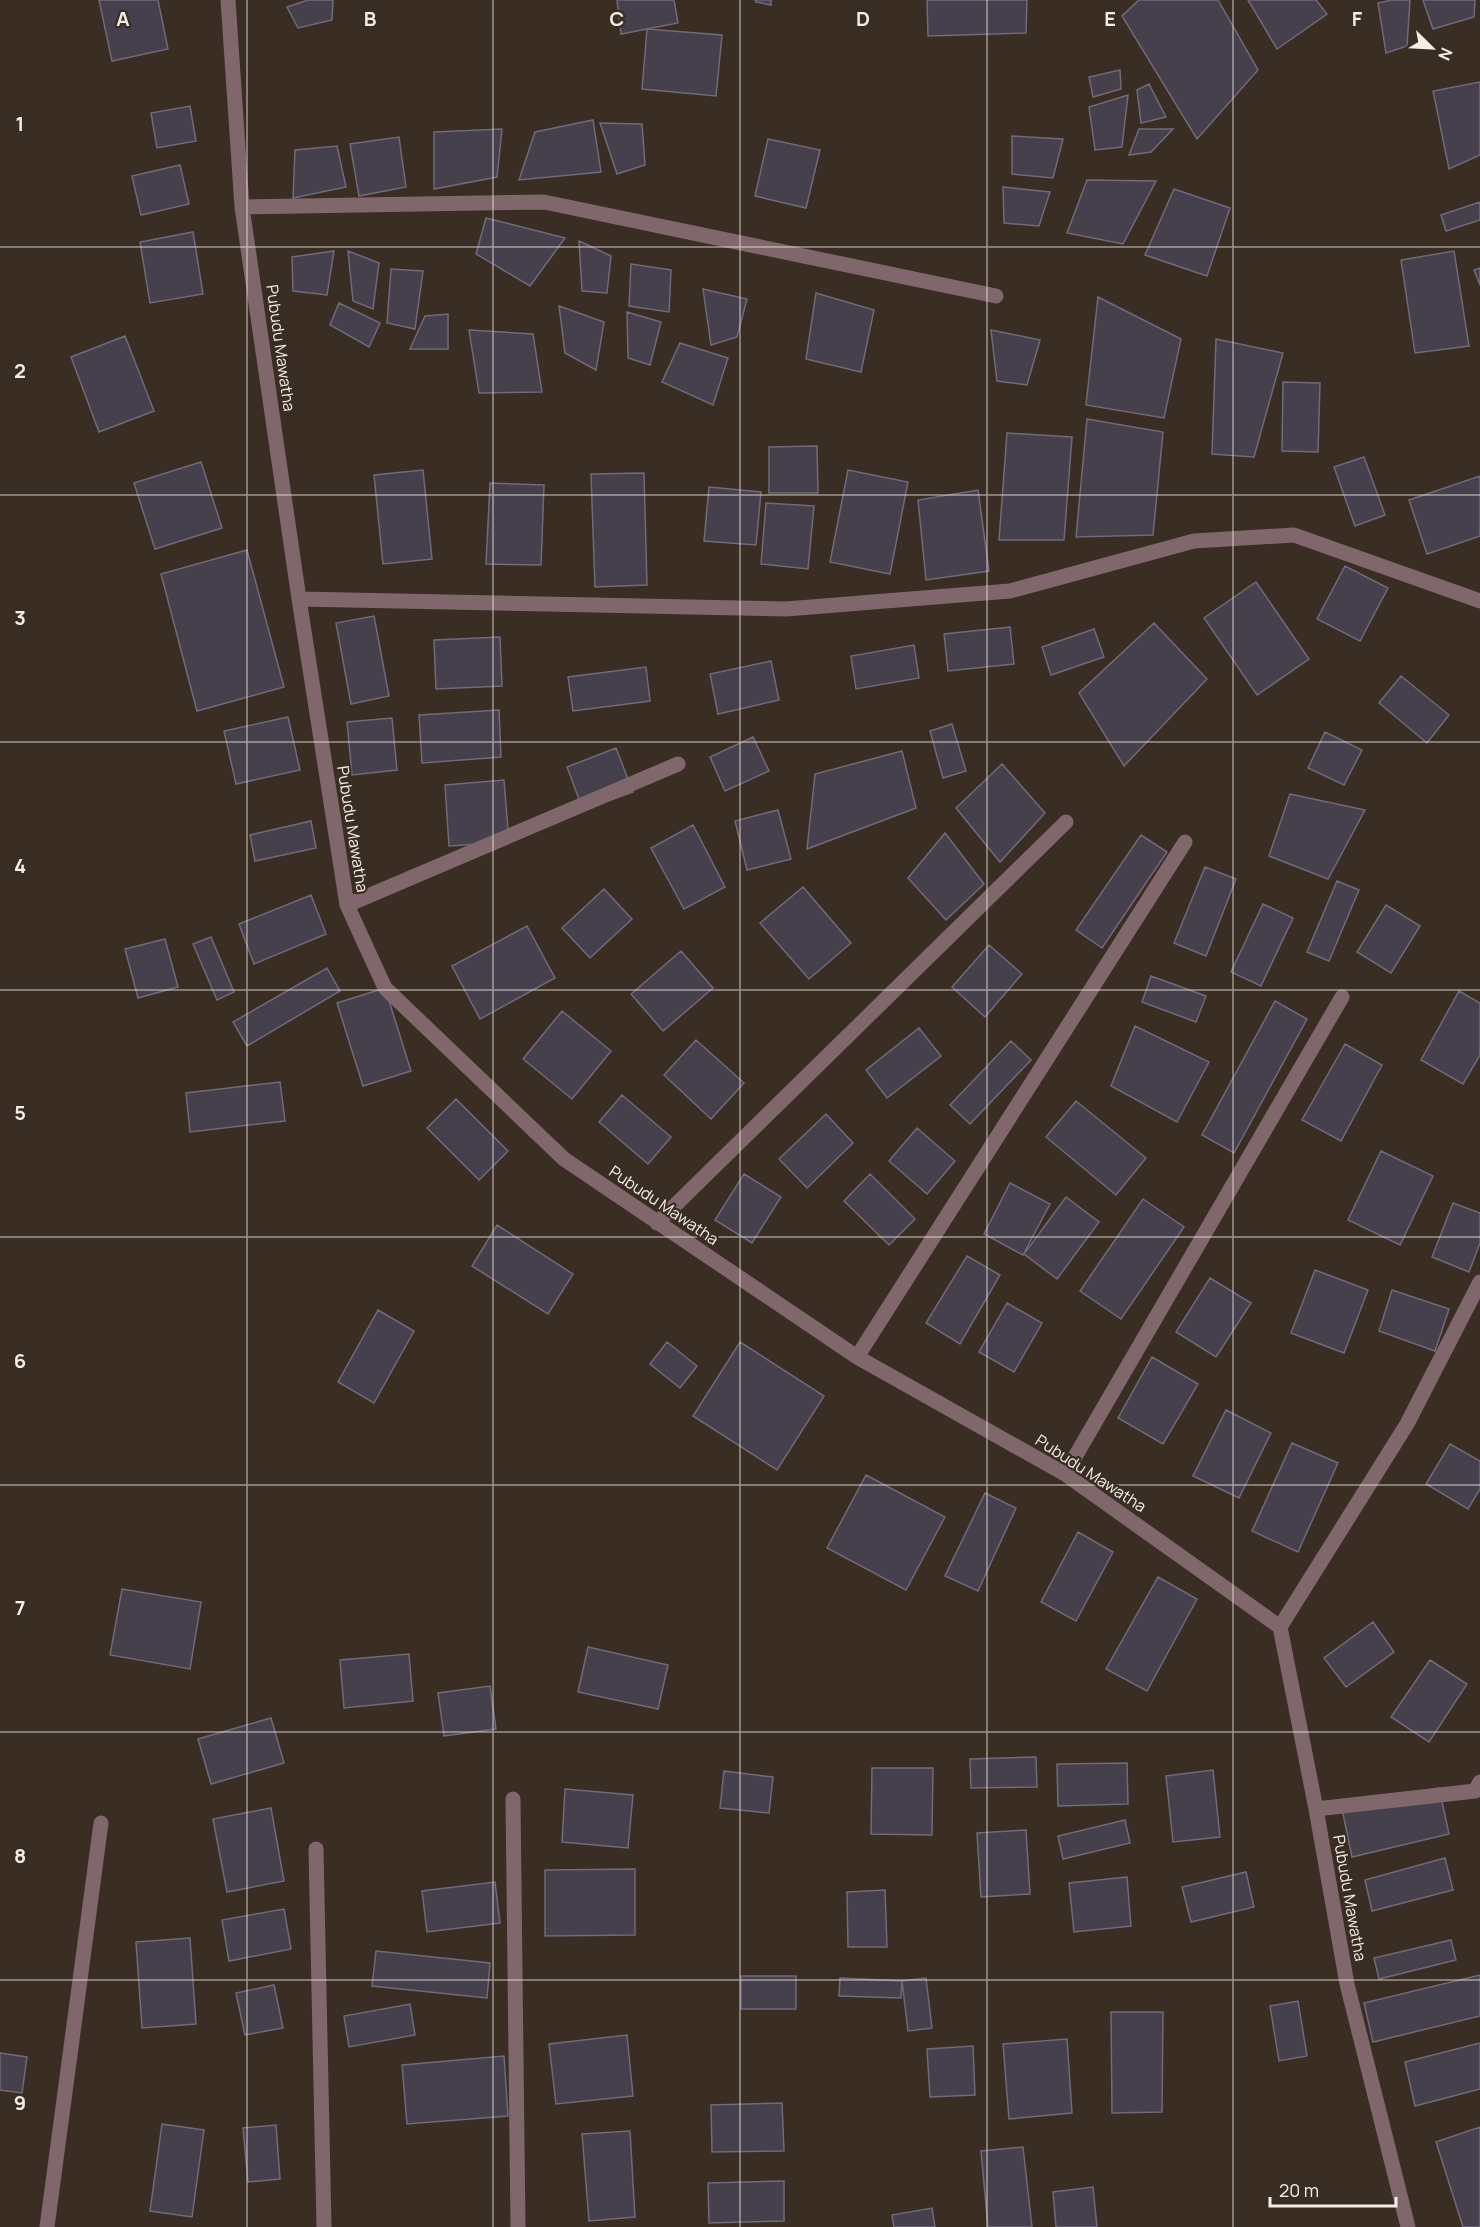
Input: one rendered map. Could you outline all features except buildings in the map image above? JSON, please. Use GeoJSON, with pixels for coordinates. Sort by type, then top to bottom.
{"type":"FeatureCollection","features":[{"type":"Feature","properties":{"kind":"street","name":"Pubudu Mawatha"},"geometry":{"type":"LineString","coordinates":[[228,0],[242,207],[299,599],[347,905],[385,988],[564,1159],[857,1357],[1065,1474],[1280,1627],[1316,1809],[1347,1984],[1408,2227]]}},
{"type":"Feature","properties":{"kind":"street"},"geometry":{"type":"LineString","coordinates":[[242,207],[544,202],[996,296]]}},
{"type":"Feature","properties":{"kind":"street"},"geometry":{"type":"LineString","coordinates":[[299,599],[786,609],[1010,591],[1194,541],[1294,535],[1480,601]]}},
{"type":"Feature","properties":{"kind":"street"},"geometry":{"type":"LineString","coordinates":[[347,905],[678,764]]}},
{"type":"Feature","properties":{"kind":"street"},"geometry":{"type":"LineString","coordinates":[[657,1223],[1066,822]]}},
{"type":"Feature","properties":{"kind":"street"},"geometry":{"type":"LineString","coordinates":[[857,1357],[1185,842]]}},
{"type":"Feature","properties":{"kind":"street"},"geometry":{"type":"LineString","coordinates":[[1065,1474],[1342,997]]}},
{"type":"Feature","properties":{"kind":"street"},"geometry":{"type":"LineString","coordinates":[[1280,1627],[1407,1424],[1480,1282]]}},
{"type":"Feature","properties":{"kind":"street"},"geometry":{"type":"LineString","coordinates":[[1316,1809],[1478,1789]]}},
{"type":"Feature","properties":{"kind":"street"},"geometry":{"type":"LineString","coordinates":[[513,1799],[518,2227]]}},
{"type":"Feature","properties":{"kind":"street"},"geometry":{"type":"LineString","coordinates":[[47,2227],[101,1823]]}},
{"type":"Feature","properties":{"kind":"street"},"geometry":{"type":"LineString","coordinates":[[316,1849],[324,2227]]}}]}
